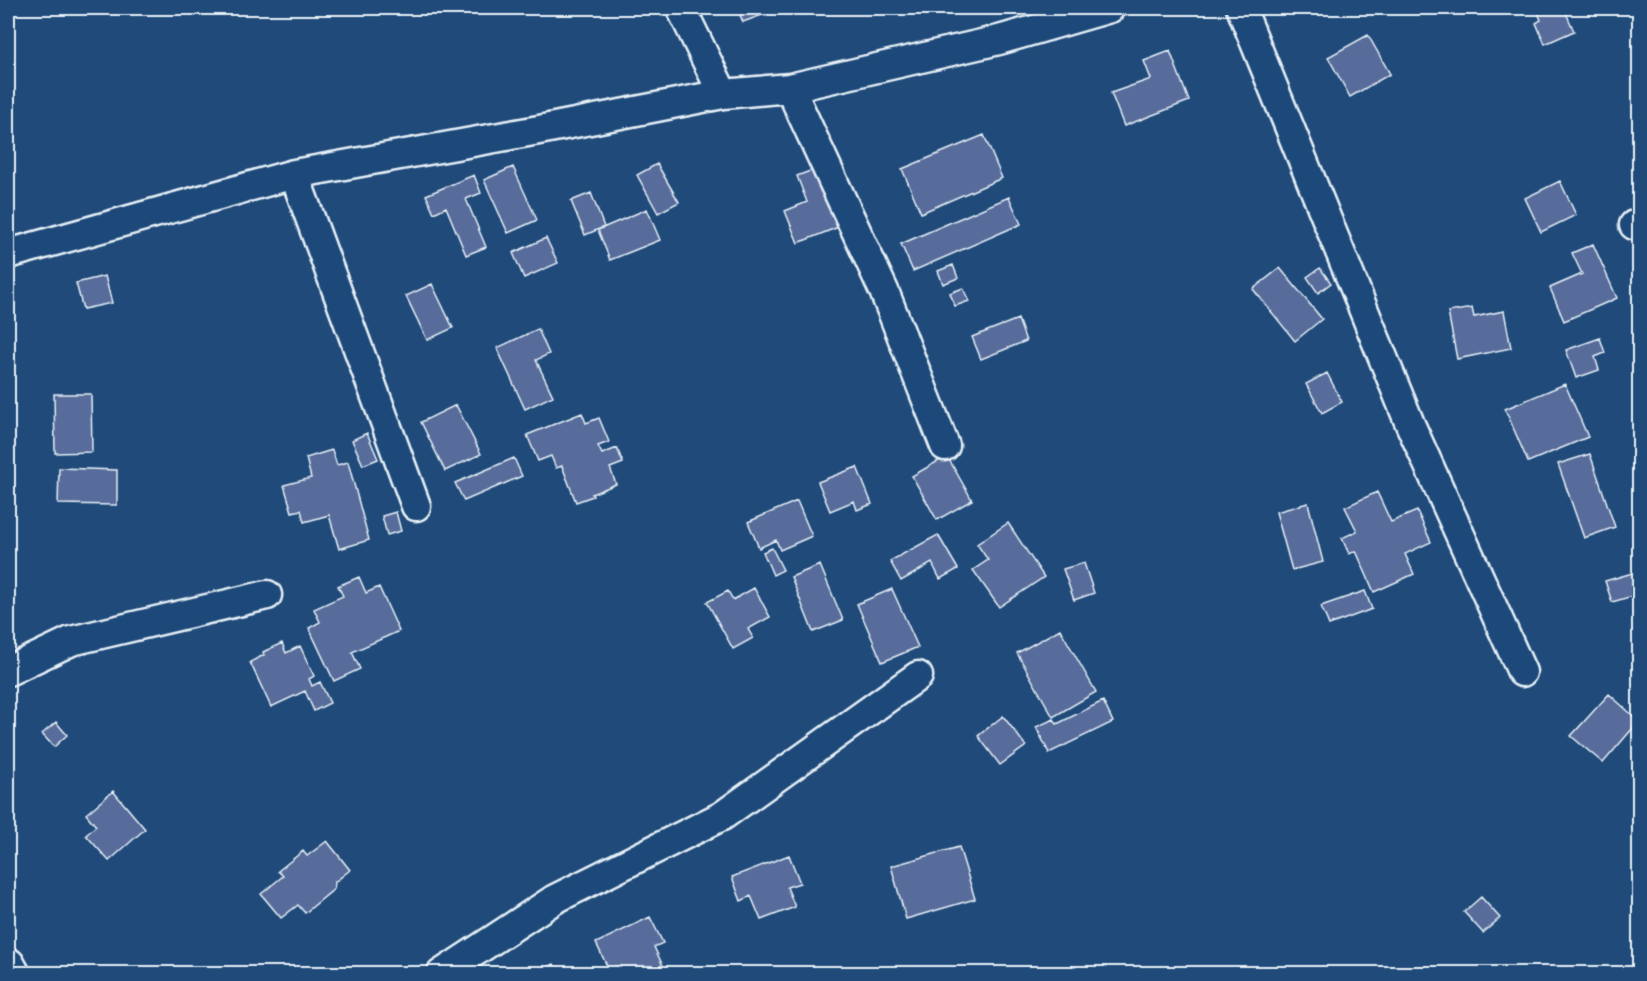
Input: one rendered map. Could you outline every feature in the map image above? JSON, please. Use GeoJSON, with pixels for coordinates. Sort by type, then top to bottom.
{"type":"FeatureCollection","features":[{"type":"Feature","properties":{"kind":"highway"},"geometry":{"type":"LineString","coordinates":[[8,965],[13,974]]}},
{"type":"Feature","properties":{"kind":"street"},"geometry":{"type":"LineString","coordinates":[[681,8],[723,94]]}},
{"type":"Feature","properties":{"kind":"street"},"geometry":{"type":"LineString","coordinates":[[8,254],[294,174],[723,94],[790,88],[999,40],[1110,8]]}},
{"type":"Feature","properties":{"kind":"street"},"geometry":{"type":"LineString","coordinates":[[1241,8],[1410,424],[1522,672]]}},
{"type":"Feature","properties":{"kind":"street"},"geometry":{"type":"LineString","coordinates":[[790,88],[884,291],[945,446]]}},
{"type":"Feature","properties":{"kind":"street"},"geometry":{"type":"LineString","coordinates":[[294,174],[416,506]]}},
{"type":"Feature","properties":{"kind":"street"},"geometry":{"type":"LineString","coordinates":[[8,671],[71,641],[267,595]]}},
{"type":"Feature","properties":{"kind":"street"},"geometry":{"type":"LineString","coordinates":[[441,974],[555,899],[722,816],[918,676]]}},
{"type":"Feature","properties":{"kind":"building"},"geometry":{"type":"Polygon","coordinates":[[[737,8],[781,8],[743,22],[737,8]]]}},
{"type":"Feature","properties":{"kind":"building"},"geometry":{"type":"Polygon","coordinates":[[[1536,8],[1574,8],[1566,13],[1574,31],[1545,44],[1536,23],[1541,20],[1536,8]]]}},
{"type":"Feature","properties":{"kind":"building"},"geometry":{"type":"Polygon","coordinates":[[[1368,35],[1390,74],[1350,97],[1328,57],[1368,35]]]}},
{"type":"Feature","properties":{"kind":"building"},"geometry":{"type":"Polygon","coordinates":[[[1170,51],[1189,101],[1124,126],[1111,93],[1151,79],[1144,61],[1170,51]]]}},
{"type":"Feature","properties":{"kind":"building"},"geometry":{"type":"Polygon","coordinates":[[[984,135],[1002,178],[921,213],[902,169],[984,135]]]}},
{"type":"Feature","properties":{"kind":"building"},"geometry":{"type":"Polygon","coordinates":[[[657,164],[679,202],[658,213],[637,175],[657,164]]]}},
{"type":"Feature","properties":{"kind":"building"},"geometry":{"type":"Polygon","coordinates":[[[513,167],[537,220],[508,233],[484,180],[513,167]]]}},
{"type":"Feature","properties":{"kind":"building"},"geometry":{"type":"Polygon","coordinates":[[[818,168],[841,226],[798,243],[785,211],[807,202],[797,176],[818,168]]]}},
{"type":"Feature","properties":{"kind":"building"},"geometry":{"type":"Polygon","coordinates":[[[474,175],[481,193],[466,199],[486,247],[466,255],[446,207],[434,213],[426,195],[474,175]]]}},
{"type":"Feature","properties":{"kind":"building"},"geometry":{"type":"Polygon","coordinates":[[[1560,181],[1576,215],[1541,232],[1525,198],[1560,181]]]}},
{"type":"Feature","properties":{"kind":"building"},"geometry":{"type":"Polygon","coordinates":[[[591,193],[604,227],[585,235],[571,201],[591,193]]]}},
{"type":"Feature","properties":{"kind":"building"},"geometry":{"type":"Polygon","coordinates":[[[1009,197],[1021,224],[913,271],[901,244],[1009,197]]]}},
{"type":"Feature","properties":{"kind":"building"},"geometry":{"type":"Polygon","coordinates":[[[647,209],[660,240],[610,260],[598,230],[647,209]]]}},
{"type":"Feature","properties":{"kind":"building"},"geometry":{"type":"Polygon","coordinates":[[[546,238],[558,263],[524,278],[513,253],[546,238]]]}},
{"type":"Feature","properties":{"kind":"building"},"geometry":{"type":"Polygon","coordinates":[[[1593,244],[1617,298],[1564,321],[1550,288],[1582,274],[1572,253],[1593,244]]]}},
{"type":"Feature","properties":{"kind":"building"},"geometry":{"type":"Polygon","coordinates":[[[953,265],[958,278],[943,284],[938,271],[953,265]]]}},
{"type":"Feature","properties":{"kind":"building"},"geometry":{"type":"Polygon","coordinates":[[[1280,268],[1322,319],[1295,341],[1253,289],[1280,268]]]}},
{"type":"Feature","properties":{"kind":"building"},"geometry":{"type":"Polygon","coordinates":[[[1320,268],[1331,283],[1318,293],[1307,277],[1320,268]]]}},
{"type":"Feature","properties":{"kind":"building"},"geometry":{"type":"Polygon","coordinates":[[[105,276],[112,303],[83,309],[76,283],[105,276]]]}},
{"type":"Feature","properties":{"kind":"building"},"geometry":{"type":"Polygon","coordinates":[[[432,284],[453,328],[427,340],[406,296],[432,284]]]}},
{"type":"Feature","properties":{"kind":"building"},"geometry":{"type":"Polygon","coordinates":[[[963,288],[969,301],[955,306],[950,293],[963,288]]]}},
{"type":"Feature","properties":{"kind":"building"},"geometry":{"type":"Polygon","coordinates":[[[1472,308],[1474,317],[1504,311],[1511,348],[1457,359],[1448,312],[1472,308]]]}},
{"type":"Feature","properties":{"kind":"building"},"geometry":{"type":"Polygon","coordinates":[[[1018,319],[1026,341],[981,359],[972,337],[1018,319]]]}},
{"type":"Feature","properties":{"kind":"building"},"geometry":{"type":"Polygon","coordinates":[[[538,329],[549,354],[536,360],[553,396],[525,409],[497,348],[538,329]]]}},
{"type":"Feature","properties":{"kind":"building"},"geometry":{"type":"Polygon","coordinates":[[[1600,338],[1605,353],[1595,357],[1599,370],[1576,378],[1566,350],[1600,338]]]}},
{"type":"Feature","properties":{"kind":"building"},"geometry":{"type":"Polygon","coordinates":[[[1327,373],[1342,402],[1322,413],[1306,384],[1327,373]]]}},
{"type":"Feature","properties":{"kind":"building"},"geometry":{"type":"Polygon","coordinates":[[[1565,384],[1588,437],[1528,462],[1505,409],[1565,384]]]}},
{"type":"Feature","properties":{"kind":"building"},"geometry":{"type":"Polygon","coordinates":[[[54,394],[91,394],[92,452],[55,453],[54,394]]]}},
{"type":"Feature","properties":{"kind":"building"},"geometry":{"type":"Polygon","coordinates":[[[456,405],[481,454],[445,471],[421,422],[456,405]]]}},
{"type":"Feature","properties":{"kind":"building"},"geometry":{"type":"Polygon","coordinates":[[[582,413],[586,423],[599,418],[609,442],[598,446],[602,454],[617,448],[623,463],[610,468],[616,484],[576,502],[562,466],[556,468],[551,456],[538,461],[527,435],[582,413]]]}},
{"type":"Feature","properties":{"kind":"building"},"geometry":{"type":"Polygon","coordinates":[[[367,433],[378,459],[363,465],[352,440],[367,433]]]}},
{"type":"Feature","properties":{"kind":"building"},"geometry":{"type":"Polygon","coordinates":[[[332,450],[337,465],[348,462],[369,540],[339,549],[329,515],[304,522],[301,510],[292,512],[284,485],[311,478],[306,458],[332,450]]]}},
{"type":"Feature","properties":{"kind":"building"},"geometry":{"type":"Polygon","coordinates":[[[1590,454],[1615,527],[1584,538],[1558,464],[1590,454]]]}},
{"type":"Feature","properties":{"kind":"building"},"geometry":{"type":"Polygon","coordinates":[[[947,456],[972,500],[937,520],[912,476],[947,456]]]}},
{"type":"Feature","properties":{"kind":"building"},"geometry":{"type":"Polygon","coordinates":[[[514,458],[522,476],[464,501],[455,483],[514,458]]]}},
{"type":"Feature","properties":{"kind":"building"},"geometry":{"type":"Polygon","coordinates":[[[857,467],[872,504],[857,510],[854,501],[830,511],[818,482],[857,467]]]}},
{"type":"Feature","properties":{"kind":"building"},"geometry":{"type":"Polygon","coordinates":[[[59,468],[117,470],[117,505],[58,504],[59,468]]]}},
{"type":"Feature","properties":{"kind":"building"},"geometry":{"type":"Polygon","coordinates":[[[1377,492],[1391,522],[1417,511],[1431,542],[1405,554],[1414,574],[1374,592],[1356,551],[1349,554],[1342,538],[1357,531],[1345,507],[1377,492]]]}},
{"type":"Feature","properties":{"kind":"building"},"geometry":{"type":"Polygon","coordinates":[[[797,501],[812,536],[780,550],[776,540],[759,548],[748,522],[797,501]]]}},
{"type":"Feature","properties":{"kind":"building"},"geometry":{"type":"Polygon","coordinates":[[[1308,503],[1323,562],[1292,570],[1276,512],[1308,503]]]}},
{"type":"Feature","properties":{"kind":"building"},"geometry":{"type":"Polygon","coordinates":[[[396,512],[401,531],[387,535],[382,516],[396,512]]]}},
{"type":"Feature","properties":{"kind":"building"},"geometry":{"type":"Polygon","coordinates":[[[1008,523],[1044,577],[999,607],[973,570],[988,560],[977,544],[1008,523]]]}},
{"type":"Feature","properties":{"kind":"building"},"geometry":{"type":"Polygon","coordinates":[[[938,535],[958,569],[940,579],[932,563],[901,581],[890,561],[938,535]]]}},
{"type":"Feature","properties":{"kind":"building"},"geometry":{"type":"Polygon","coordinates":[[[772,548],[783,570],[773,575],[763,552],[772,548]]]}},
{"type":"Feature","properties":{"kind":"building"},"geometry":{"type":"Polygon","coordinates":[[[1084,563],[1094,593],[1074,600],[1063,569],[1084,563]]]}},
{"type":"Feature","properties":{"kind":"building"},"geometry":{"type":"Polygon","coordinates":[[[820,565],[843,620],[813,632],[791,577],[820,565]]]}},
{"type":"Feature","properties":{"kind":"building"},"geometry":{"type":"Polygon","coordinates":[[[1636,572],[1640,594],[1612,602],[1605,581],[1636,572]]]}},
{"type":"Feature","properties":{"kind":"building"},"geometry":{"type":"Polygon","coordinates":[[[359,577],[366,593],[379,587],[399,631],[352,652],[360,669],[334,681],[309,628],[320,622],[314,609],[343,596],[338,586],[359,577]]]}},
{"type":"Feature","properties":{"kind":"building"},"geometry":{"type":"Polygon","coordinates":[[[754,588],[770,617],[748,629],[753,638],[733,649],[707,602],[728,591],[733,600],[754,588]]]}},
{"type":"Feature","properties":{"kind":"building"},"geometry":{"type":"Polygon","coordinates":[[[892,589],[918,647],[882,662],[857,604],[892,589]]]}},
{"type":"Feature","properties":{"kind":"building"},"geometry":{"type":"Polygon","coordinates":[[[1365,591],[1372,609],[1329,625],[1321,606],[1365,591]]]}},
{"type":"Feature","properties":{"kind":"building"},"geometry":{"type":"Polygon","coordinates":[[[1060,629],[1096,692],[1053,717],[1017,653],[1060,629]]]}},
{"type":"Feature","properties":{"kind":"building"},"geometry":{"type":"Polygon","coordinates":[[[282,643],[286,653],[300,646],[314,676],[309,679],[312,686],[320,682],[330,703],[314,711],[305,691],[271,707],[250,662],[264,655],[263,652],[282,643]]]}},
{"type":"Feature","properties":{"kind":"building"},"geometry":{"type":"Polygon","coordinates":[[[1609,694],[1639,721],[1603,763],[1571,736],[1609,694]]]}},
{"type":"Feature","properties":{"kind":"building"},"geometry":{"type":"Polygon","coordinates":[[[1103,701],[1113,722],[1049,753],[1036,727],[1054,719],[1057,724],[1103,701]]]}},
{"type":"Feature","properties":{"kind":"building"},"geometry":{"type":"Polygon","coordinates":[[[1003,716],[1026,746],[1000,765],[978,736],[1003,716]]]}},
{"type":"Feature","properties":{"kind":"building"},"geometry":{"type":"Polygon","coordinates":[[[56,722],[67,735],[54,747],[42,734],[56,722]]]}},
{"type":"Feature","properties":{"kind":"building"},"geometry":{"type":"Polygon","coordinates":[[[113,791],[145,829],[109,861],[86,835],[96,826],[86,814],[113,791]]]}},
{"type":"Feature","properties":{"kind":"building"},"geometry":{"type":"Polygon","coordinates":[[[327,841],[350,870],[335,882],[334,889],[305,913],[298,905],[281,918],[261,894],[283,876],[278,871],[303,851],[307,856],[327,841]]]}},
{"type":"Feature","properties":{"kind":"building"},"geometry":{"type":"Polygon","coordinates":[[[959,847],[975,899],[906,919],[891,866],[959,847]]]}},
{"type":"Feature","properties":{"kind":"building"},"geometry":{"type":"Polygon","coordinates":[[[789,855],[800,883],[787,887],[795,907],[761,920],[751,896],[741,901],[732,877],[789,855]]]}},
{"type":"Feature","properties":{"kind":"building"},"geometry":{"type":"Polygon","coordinates":[[[1481,897],[1500,918],[1483,933],[1464,912],[1481,897]]]}},
{"type":"Feature","properties":{"kind":"building"},"geometry":{"type":"Polygon","coordinates":[[[650,917],[663,943],[654,947],[667,974],[620,974],[617,966],[609,970],[596,943],[650,917]]]}},
{"type":"Feature","properties":{"kind":"building"},"geometry":{"type":"Polygon","coordinates":[[[554,964],[559,974],[538,974],[542,972],[541,970],[554,964]]]}}]}
